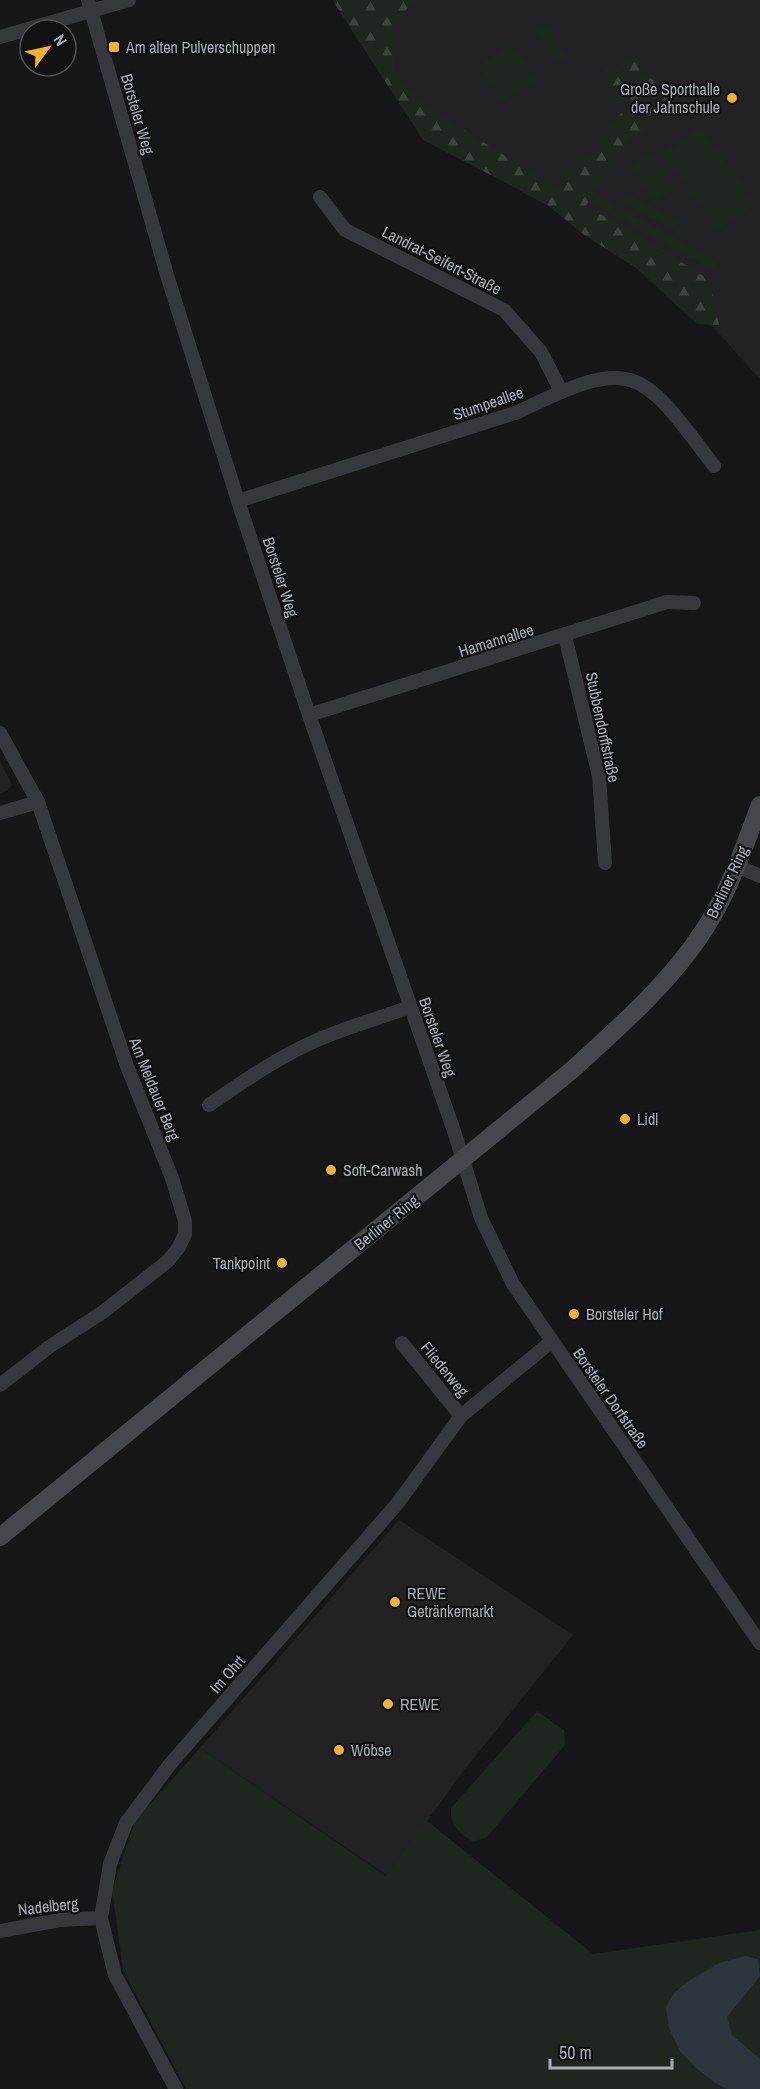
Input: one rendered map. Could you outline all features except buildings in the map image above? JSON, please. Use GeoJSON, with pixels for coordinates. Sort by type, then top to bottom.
{"type":"FeatureCollection","features":[{"type":"Feature","properties":{"kind":"street"},"geometry":{"type":"LineString","coordinates":[[0,37],[90,6],[129,0]]}},
{"type":"Feature","properties":{"kind":"street","name":"Borsteler Weg"},"geometry":{"type":"LineString","coordinates":[[90,6],[167,275],[238,501],[309,715],[462,1158]]}},
{"type":"Feature","properties":{"kind":"street","name":"Landrat-Seifert-Straße"},"geometry":{"type":"LineString","coordinates":[[320,198],[345,230],[504,310],[541,352],[561,391]]}},
{"type":"Feature","properties":{"kind":"street","name":"Stumpeallee"},"geometry":{"type":"LineString","coordinates":[[238,501],[518,412],[561,391],[608,377],[639,381],[671,409],[714,466]]}},
{"type":"Feature","properties":{"kind":"street","name":"Hamannallee"},"geometry":{"type":"LineString","coordinates":[[309,715],[667,602],[693,603]]}},
{"type":"Feature","properties":{"kind":"street","name":"Stubbendorffstraße"},"geometry":{"type":"LineString","coordinates":[[565,636],[600,776],[605,863]]}},
{"type":"Feature","properties":{"kind":"street","name":"Am Meldauer Berg"},"geometry":{"type":"LineString","coordinates":[[0,733],[38,802],[127,1066],[183,1206],[185,1234],[179,1247],[168,1261],[104,1312],[49,1347],[0,1385]]}},
{"type":"Feature","properties":{"kind":"street"},"geometry":{"type":"LineString","coordinates":[[0,813],[38,802]]}},
{"type":"Feature","properties":{"kind":"street","name":"Berliner Ring"},"geometry":{"type":"LineString","coordinates":[[0,1537],[572,1070],[642,1006],[703,931],[737,866],[760,805]]}},
{"type":"Feature","properties":{"kind":"street"},"geometry":{"type":"LineString","coordinates":[[737,866],[760,876]]}},
{"type":"Feature","properties":{"kind":"street"},"geometry":{"type":"LineString","coordinates":[[209,1105],[256,1072],[300,1048],[331,1034],[410,1007]]}},
{"type":"Feature","properties":{"kind":"street","name":"Borsteler Dorfstraße"},"geometry":{"type":"LineString","coordinates":[[462,1158],[481,1218],[513,1284],[760,1643]]}},
{"type":"Feature","properties":{"kind":"street","name":"Im Ohrt"},"geometry":{"type":"LineString","coordinates":[[176,2089],[115,1975],[101,1918],[110,1864],[126,1823],[171,1763],[397,1504],[461,1416],[552,1341]]}},
{"type":"Feature","properties":{"kind":"street","name":"Fliederweg"},"geometry":{"type":"LineString","coordinates":[[402,1342],[461,1416]]}},
{"type":"Feature","properties":{"kind":"street","name":"Nadelberg"},"geometry":{"type":"LineString","coordinates":[[0,1931],[60,1920],[101,1918]]}},
{"type":"Feature","properties":{"kind":"shaded area"},"geometry":{"type":"Polygon","coordinates":[[[395,0],[760,0],[760,379],[700,313],[595,231],[522,192],[441,130],[387,74],[395,0]]]}},
{"type":"Feature","properties":{"kind":"shaded area"},"geometry":{"type":"Polygon","coordinates":[[[0,761],[12,785],[7,791],[0,793],[0,761]]]}},
{"type":"Feature","properties":{"kind":"shaded area"},"geometry":{"type":"Polygon","coordinates":[[[399,1520],[573,1635],[465,1769],[387,1876],[200,1748],[399,1520]]]}},
{"type":"Feature","properties":{"kind":"shaded area"},"geometry":{"type":"Polygon","coordinates":[[[746,1956],[758,1959],[760,1976],[727,2017],[732,2035],[760,2059],[760,2089],[727,2089],[715,2083],[695,2067],[680,2051],[669,2028],[666,2007],[674,1993],[687,1982],[719,1963],[746,1956]]]}},
{"type":"Feature","properties":{"kind":"green space"},"geometry":{"type":"Polygon","coordinates":[[[413,0],[393,28],[395,70],[417,100],[557,189],[579,151],[592,159],[600,141],[631,100],[653,105],[647,127],[622,147],[586,206],[648,241],[708,279],[719,325],[697,324],[636,268],[583,234],[545,203],[423,140],[333,1],[413,0]]]}},
{"type":"Feature","properties":{"kind":"green space"},"geometry":{"type":"Polygon","coordinates":[[[546,23],[568,57],[558,63],[535,30],[546,23]]]}},
{"type":"Feature","properties":{"kind":"green space"},"geometry":{"type":"Polygon","coordinates":[[[513,43],[537,80],[503,103],[478,66],[513,43]]]}},
{"type":"Feature","properties":{"kind":"green space"},"geometry":{"type":"Polygon","coordinates":[[[629,56],[637,62],[645,76],[666,86],[667,101],[654,112],[654,103],[631,99],[627,103],[617,100],[620,95],[613,90],[605,77],[607,69],[611,75],[629,56]]]}},
{"type":"Feature","properties":{"kind":"green space"},"geometry":{"type":"Polygon","coordinates":[[[702,127],[756,205],[717,232],[663,153],[702,127]]]}},
{"type":"Feature","properties":{"kind":"green space"},"geometry":{"type":"Polygon","coordinates":[[[650,151],[675,190],[654,203],[629,165],[650,151]]]}},
{"type":"Feature","properties":{"kind":"green space"},"geometry":{"type":"Polygon","coordinates":[[[625,192],[685,225],[680,234],[620,202],[625,192]]]}},
{"type":"Feature","properties":{"kind":"green space"},"geometry":{"type":"Polygon","coordinates":[[[595,194],[718,261],[713,270],[590,203],[595,194]]]}},
{"type":"Feature","properties":{"kind":"green space"},"geometry":{"type":"Polygon","coordinates":[[[537,1711],[564,1730],[565,1745],[487,1837],[473,1842],[454,1824],[451,1808],[537,1711]]]}},
{"type":"Feature","properties":{"kind":"green space"},"geometry":{"type":"Polygon","coordinates":[[[200,1748],[386,1876],[426,1820],[593,1954],[760,1930],[760,2089],[186,2089],[123,1970],[112,1890],[135,1821],[200,1748]]]}},
{"type":"Feature","properties":{"kind":"place","name":"Am alten Pulverschuppen"},"geometry":{"type":"Point","coordinates":[114,47]}},
{"type":"Feature","properties":{"kind":"place","name":"Große Sporthalle der Jahnschule"},"geometry":{"type":"Point","coordinates":[732,98]}},
{"type":"Feature","properties":{"kind":"place","name":"Lidl"},"geometry":{"type":"Point","coordinates":[625,1119]}},
{"type":"Feature","properties":{"kind":"place","name":"Soft-Carwash"},"geometry":{"type":"Point","coordinates":[331,1170]}},
{"type":"Feature","properties":{"kind":"place","name":"Tankpoint"},"geometry":{"type":"Point","coordinates":[282,1263]}},
{"type":"Feature","properties":{"kind":"place","name":"Borsteler Hof"},"geometry":{"type":"Point","coordinates":[574,1314]}},
{"type":"Feature","properties":{"kind":"place","name":"REWE Getränkemarkt"},"geometry":{"type":"Point","coordinates":[395,1602]}},
{"type":"Feature","properties":{"kind":"place","name":"REWE"},"geometry":{"type":"Point","coordinates":[388,1704]}},
{"type":"Feature","properties":{"kind":"place","name":"Wöbse"},"geometry":{"type":"Point","coordinates":[339,1750]}}]}
